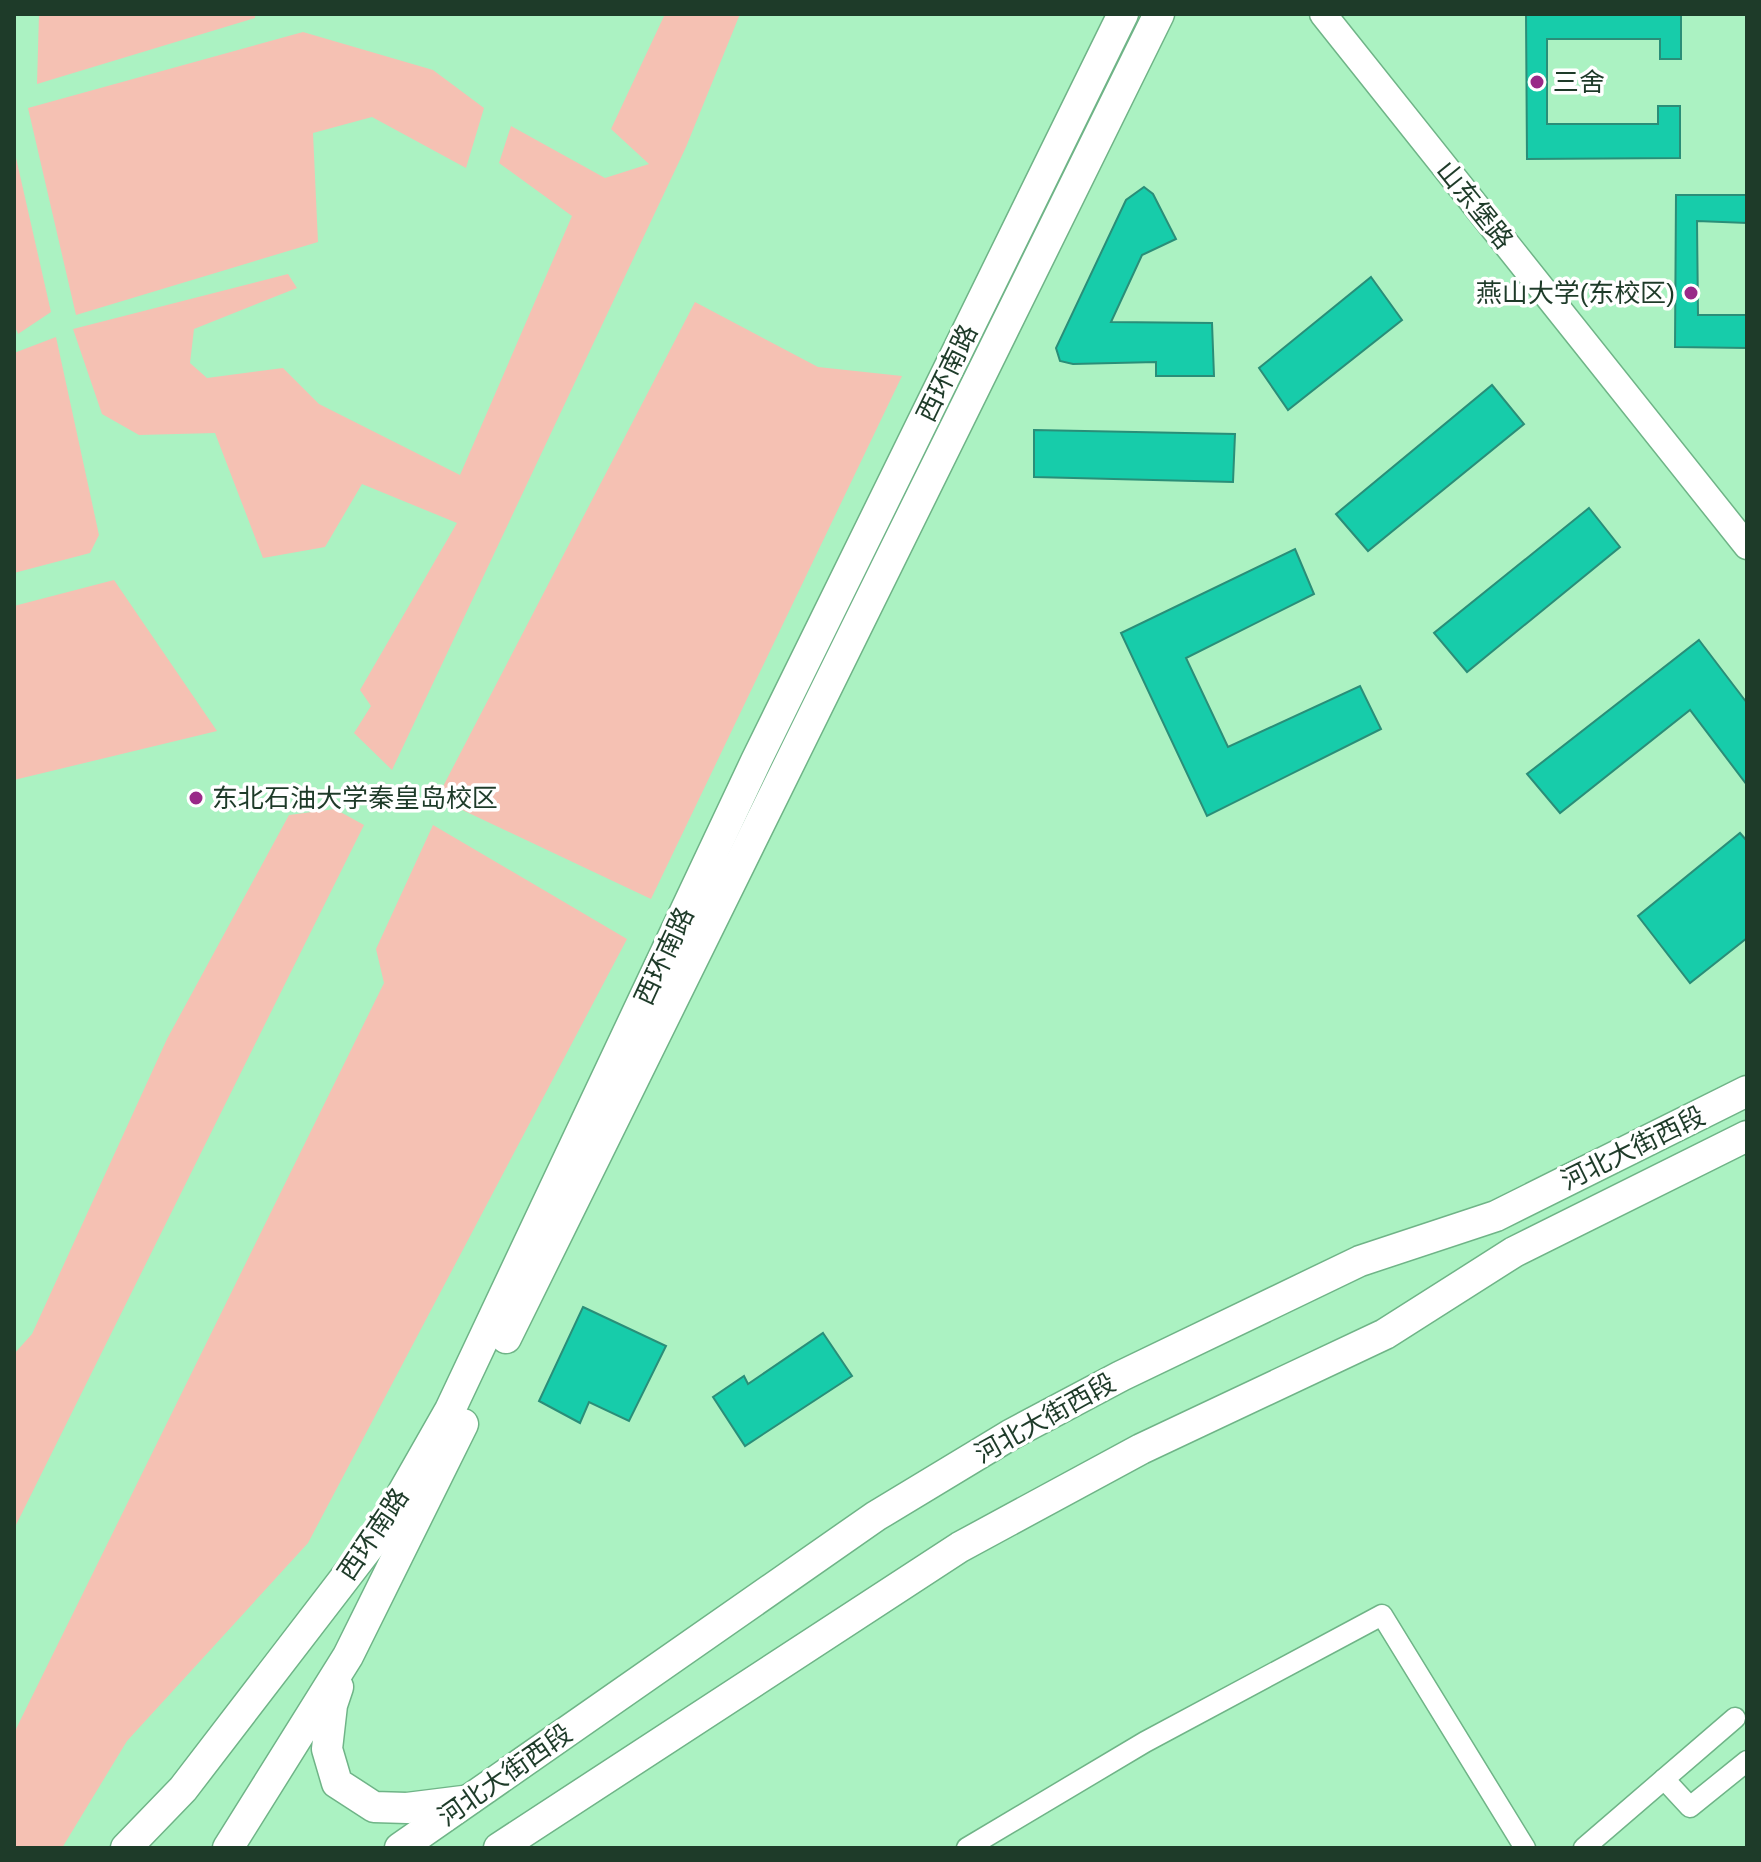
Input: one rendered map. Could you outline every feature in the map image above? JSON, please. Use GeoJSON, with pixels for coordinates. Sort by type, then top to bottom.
{"type":"FeatureCollection","features":[{"type":"Feature","properties":{"kind":"highway","name":"西环南路"},"geometry":{"type":"LineString","coordinates":[[126,1848],[183,1789],[381,1531],[450,1410],[756,761],[1123,14]]}},
{"type":"Feature","properties":{"kind":"highway","name":"西环南路"},"geometry":{"type":"LineString","coordinates":[[228,1848],[348,1656],[1159,14]]}},
{"type":"Feature","properties":{"kind":"highway","name":"河北大街西段"},"geometry":{"type":"LineString","coordinates":[[400,1848],[876,1516],[1010,1435],[1121,1376],[1360,1261],[1496,1216],[1746,1091]]}},
{"type":"Feature","properties":{"kind":"highway","name":"河北大街西段"},"geometry":{"type":"LineString","coordinates":[[506,1846],[960,1547],[1141,1449],[1385,1334],[1514,1252],[1747,1136]]}},
{"type":"Feature","properties":{"kind":"highway"},"geometry":{"type":"LineString","coordinates":[[348,1656],[332,1705],[327,1749],[337,1783],[374,1807],[407,1808],[469,1801]]}},
{"type":"Feature","properties":{"kind":"main road","name":"山东堡路"},"geometry":{"type":"LineString","coordinates":[[1323,14],[1747,546]]}},
{"type":"Feature","properties":{"kind":"street"},"geometry":{"type":"LineString","coordinates":[[967,1848],[1145,1742],[1382,1615],[1525,1848]]}},
{"type":"Feature","properties":{"kind":"street"},"geometry":{"type":"LineString","coordinates":[[1584,1848],[1735,1718]]}},
{"type":"Feature","properties":{"kind":"street"},"geometry":{"type":"LineString","coordinates":[[1664,1779],[1690,1807],[1747,1761]]}},
{"type":"Feature","properties":{"kind":"shaded area"},"geometry":{"type":"Polygon","coordinates":[[[39,14],[255,14],[255,18],[37,84],[39,14]]]}},
{"type":"Feature","properties":{"kind":"shaded area"},"geometry":{"type":"Polygon","coordinates":[[[665,14],[740,14],[686,147],[392,770],[354,733],[371,706],[360,690],[457,523],[362,484],[325,547],[263,558],[215,433],[139,435],[102,414],[73,329],[288,274],[297,288],[194,329],[190,363],[207,378],[283,368],[319,404],[460,475],[572,216],[499,163],[511,126],[605,178],[649,164],[611,129],[665,14]]]}},
{"type":"Feature","properties":{"kind":"shaded area"},"geometry":{"type":"Polygon","coordinates":[[[303,32],[433,70],[484,108],[466,168],[372,117],[313,133],[318,242],[76,315],[28,108],[303,32]]]}},
{"type":"Feature","properties":{"kind":"shaded area"},"geometry":{"type":"Polygon","coordinates":[[[14,149],[51,312],[18,334],[14,324],[14,149]]]}},
{"type":"Feature","properties":{"kind":"shaded area"},"geometry":{"type":"Polygon","coordinates":[[[695,302],[818,367],[902,376],[651,899],[437,798],[695,302]]]}},
{"type":"Feature","properties":{"kind":"shaded area"},"geometry":{"type":"Polygon","coordinates":[[[56,337],[99,535],[90,553],[14,573],[14,353],[56,337]]]}},
{"type":"Feature","properties":{"kind":"shaded area"},"geometry":{"type":"Polygon","coordinates":[[[114,580],[217,731],[14,780],[14,606],[114,580]]]}},
{"type":"Feature","properties":{"kind":"shaded area"},"geometry":{"type":"Polygon","coordinates":[[[335,809],[364,825],[14,1529],[14,1354],[32,1334],[167,1039],[289,815],[335,809]]]}},
{"type":"Feature","properties":{"kind":"shaded area"},"geometry":{"type":"Polygon","coordinates":[[[433,825],[627,939],[308,1543],[127,1741],[62,1848],[14,1848],[14,1733],[384,983],[376,949],[433,825]]]}},
{"type":"Feature","properties":{"kind":"building","name":"三舍"},"geometry":{"type":"Polygon","coordinates":[[[1526,14],[1681,14],[1681,59],[1660,59],[1660,39],[1547,39],[1547,124],[1658,124],[1658,106],[1680,106],[1680,158],[1527,159],[1526,14]]]}},
{"type":"Feature","properties":{"kind":"building"},"geometry":{"type":"Polygon","coordinates":[[[1144,187],[1153,194],[1176,239],[1142,255],[1111,322],[1212,323],[1214,376],[1156,376],[1156,362],[1073,364],[1060,361],[1056,348],[1126,200],[1144,187]]]}},
{"type":"Feature","properties":{"kind":"building"},"geometry":{"type":"Polygon","coordinates":[[[1676,195],[1747,195],[1747,223],[1697,221],[1698,315],[1747,315],[1747,348],[1675,347],[1676,195]]]}},
{"type":"Feature","properties":{"kind":"building"},"geometry":{"type":"Polygon","coordinates":[[[1371,277],[1402,320],[1288,410],[1259,368],[1371,277]]]}},
{"type":"Feature","properties":{"kind":"building"},"geometry":{"type":"Polygon","coordinates":[[[1492,385],[1524,424],[1368,551],[1336,514],[1492,385]]]}},
{"type":"Feature","properties":{"kind":"building"},"geometry":{"type":"Polygon","coordinates":[[[1034,430],[1235,434],[1233,482],[1034,477],[1034,430]]]}},
{"type":"Feature","properties":{"kind":"building"},"geometry":{"type":"Polygon","coordinates":[[[1589,508],[1620,547],[1467,672],[1434,633],[1589,508]]]}},
{"type":"Feature","properties":{"kind":"building"},"geometry":{"type":"Polygon","coordinates":[[[1295,549],[1314,594],[1186,658],[1228,747],[1360,686],[1381,729],[1207,816],[1121,633],[1295,549]]]}},
{"type":"Feature","properties":{"kind":"building"},"geometry":{"type":"Polygon","coordinates":[[[1699,640],[1747,703],[1747,785],[1690,710],[1560,813],[1527,774],[1699,640]]]}},
{"type":"Feature","properties":{"kind":"building"},"geometry":{"type":"Polygon","coordinates":[[[1740,833],[1747,841],[1747,938],[1690,983],[1638,916],[1740,833]]]}},
{"type":"Feature","properties":{"kind":"building"},"geometry":{"type":"Polygon","coordinates":[[[583,1307],[666,1346],[629,1421],[589,1402],[580,1423],[539,1401],[583,1307]]]}},
{"type":"Feature","properties":{"kind":"building"},"geometry":{"type":"Polygon","coordinates":[[[823,1333],[852,1376],[745,1446],[713,1397],[744,1376],[748,1384],[823,1333]]]}},
{"type":"Feature","properties":{"kind":"place","name":"三舍"},"geometry":{"type":"Point","coordinates":[1537,82]}},
{"type":"Feature","properties":{"kind":"place","name":"燕山大学(东校区)"},"geometry":{"type":"Point","coordinates":[1691,293]}},
{"type":"Feature","properties":{"kind":"place","name":"东北石油大学秦皇岛校区"},"geometry":{"type":"Point","coordinates":[196,798]}}]}
